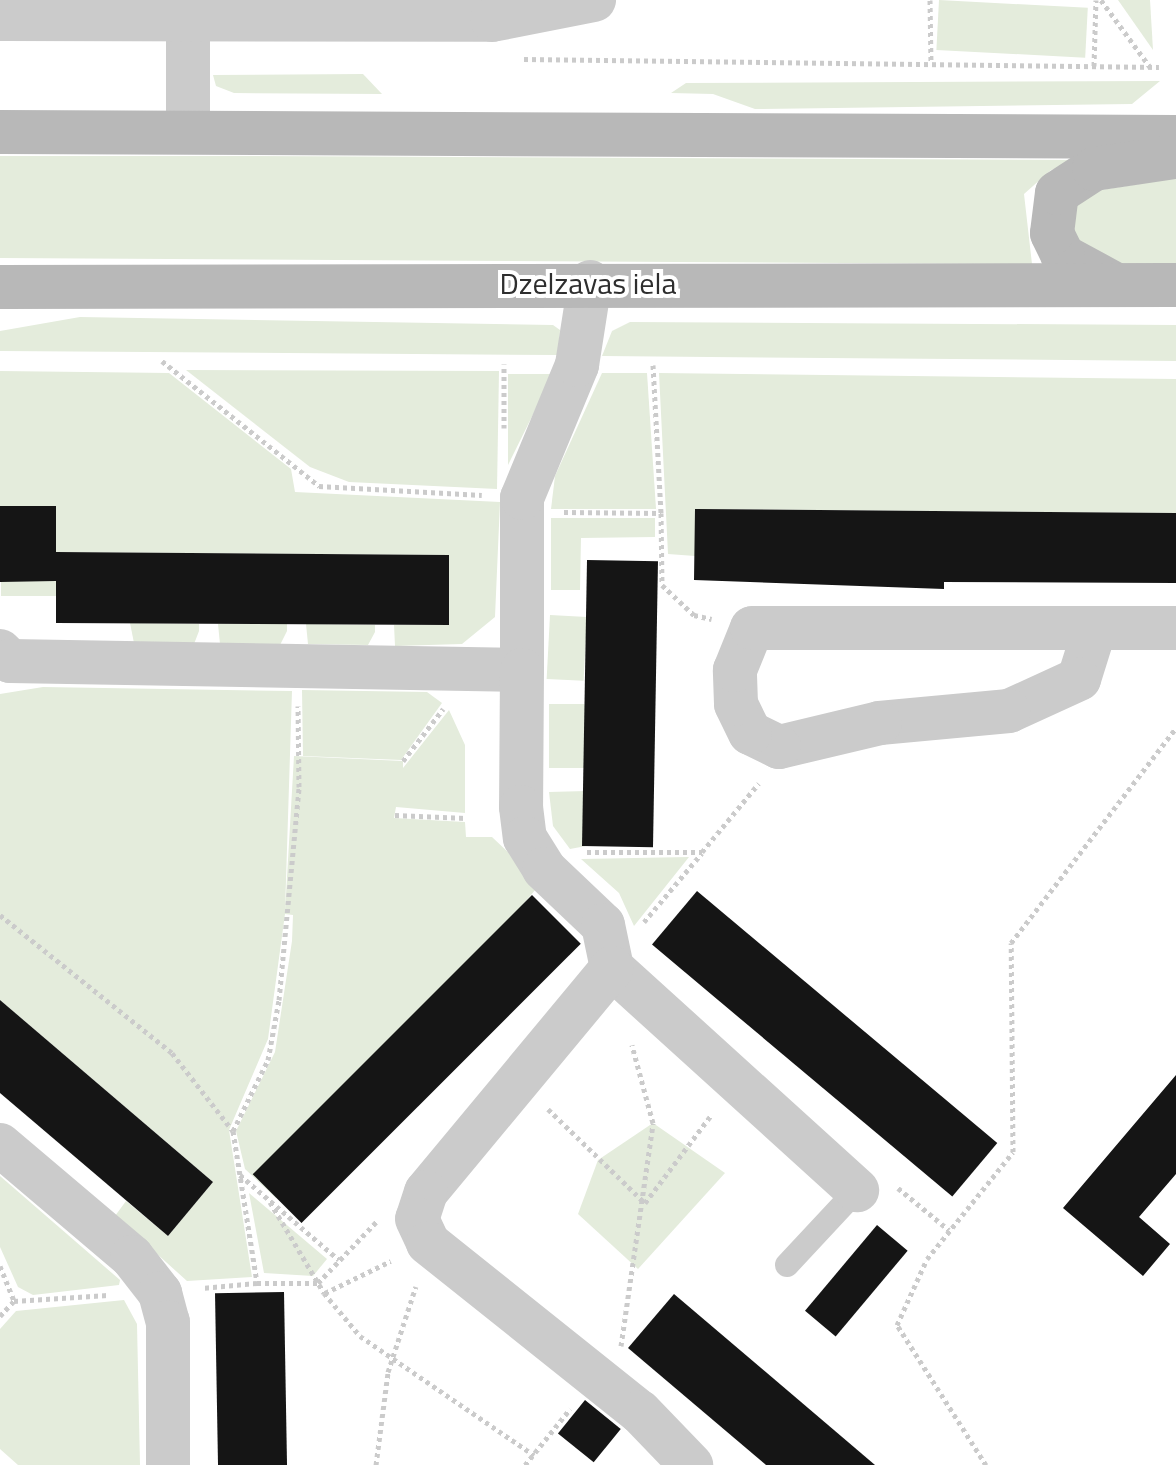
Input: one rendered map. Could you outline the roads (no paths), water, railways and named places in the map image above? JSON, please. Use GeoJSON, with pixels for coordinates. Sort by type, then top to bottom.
{"type":"FeatureCollection","features":[{"type":"Feature","properties":{"kind":"main road"},"geometry":{"type":"LineString","coordinates":[[0,132],[1176,137]]}},
{"type":"Feature","properties":{"kind":"main road"},"geometry":{"type":"LineString","coordinates":[[1112,282],[1063,256],[1052,233],[1057,193],[1094,169],[1176,156]]}},
{"type":"Feature","properties":{"kind":"main road","name":"Dzelzavas iela"},"geometry":{"type":"LineString","coordinates":[[0,287],[590,282],[1112,282],[1176,285]]}},
{"type":"Feature","properties":{"kind":"street"},"geometry":{"type":"LineString","coordinates":[[0,19],[188,10],[492,20],[594,0]]}},
{"type":"Feature","properties":{"kind":"street"},"geometry":{"type":"LineString","coordinates":[[188,10],[188,132]]}},
{"type":"Feature","properties":{"kind":"street"},"geometry":{"type":"LineString","coordinates":[[590,282],[577,365],[522,498],[525,838],[544,869],[603,925],[622,953],[738,1082],[857,1190]]}},
{"type":"Feature","properties":{"kind":"street"},"geometry":{"type":"LineString","coordinates":[[1095,628],[1084,673],[1040,701],[880,723],[789,746],[763,744],[739,714],[735,670],[752,628],[1095,628],[1176,628]]}},
{"type":"Feature","properties":{"kind":"street"},"geometry":{"type":"LineString","coordinates":[[3,661],[522,670]]}},
{"type":"Feature","properties":{"kind":"street"},"geometry":{"type":"LineString","coordinates":[[622,953],[426,1192],[417,1219],[428,1243],[640,1412],[691,1465]]}},
{"type":"Feature","properties":{"kind":"street"},"geometry":{"type":"LineString","coordinates":[[0,1145],[132,1257],[160,1293],[168,1322],[168,1465]]}},
{"type":"Feature","properties":{"kind":"lane"},"geometry":{"type":"LineString","coordinates":[[787,1265],[857,1190]]}}]}
